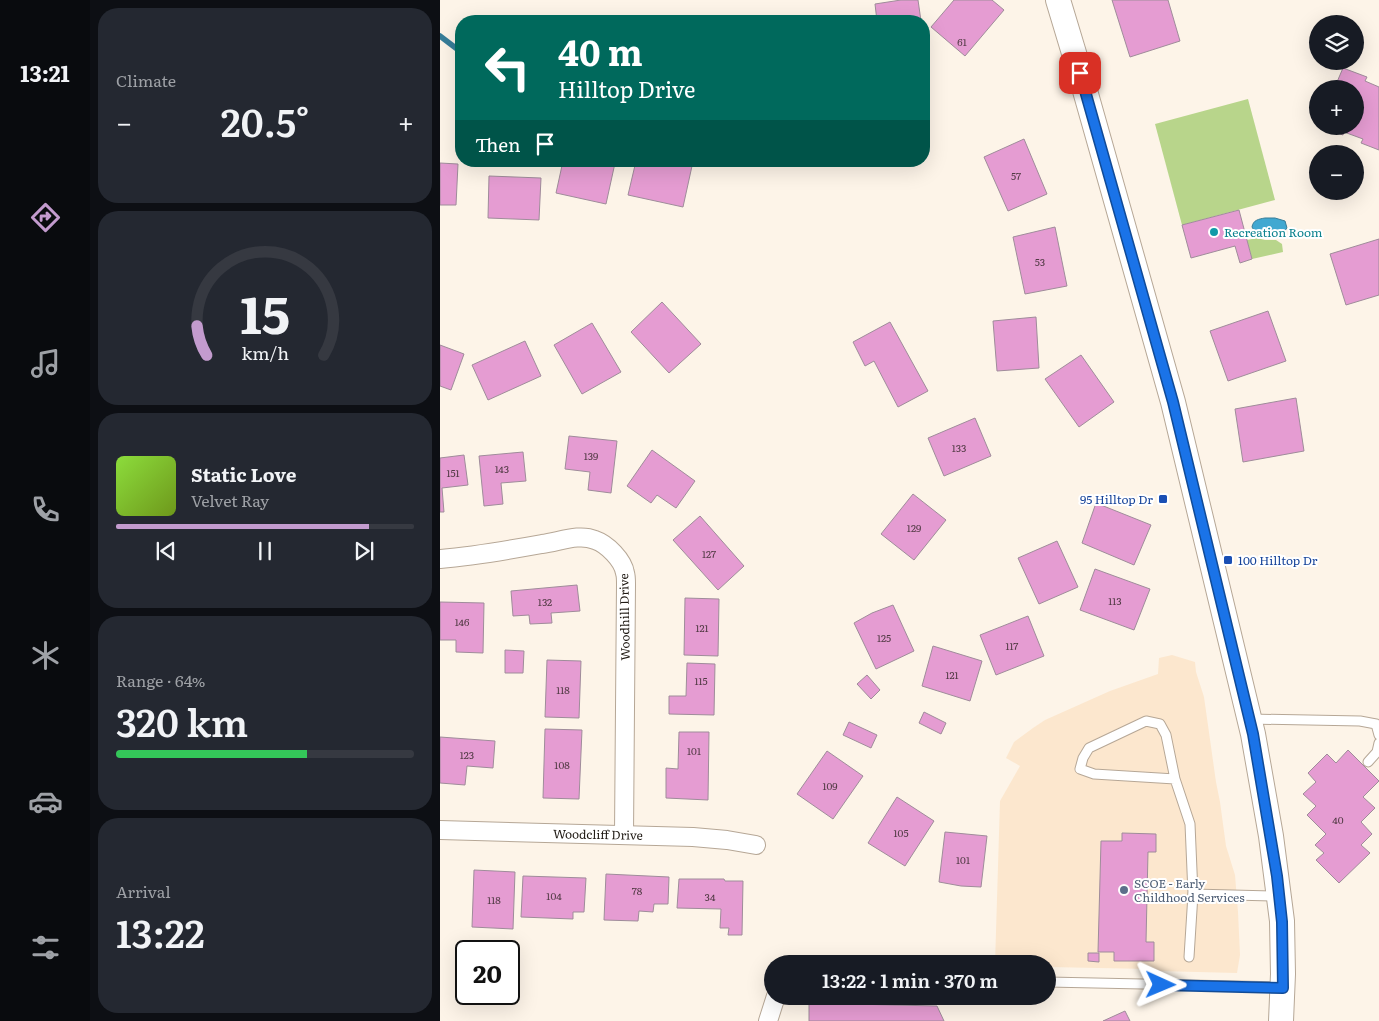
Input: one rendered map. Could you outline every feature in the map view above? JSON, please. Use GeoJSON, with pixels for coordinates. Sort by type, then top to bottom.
{"type":"FeatureCollection","features":[{"type":"Feature","properties":{"kind":"main road"},"geometry":{"type":"LineString","coordinates":[[1058,0],[1173,402],[1250,719],[1271,836],[1282,922],[1283,988],[1281,1021]]}},
{"type":"Feature","properties":{"kind":"street","name":"Woodhill Drive"},"geometry":{"type":"LineString","coordinates":[[440,559],[578,538],[594,539],[602,543],[618,559],[625,571],[626,584],[624,834]]}},
{"type":"Feature","properties":{"kind":"street","name":"Woodcliff Drive"},"geometry":{"type":"LineString","coordinates":[[440,830],[693,836],[756,845]]}},
{"type":"Feature","properties":{"kind":"street"},"geometry":{"type":"LineString","coordinates":[[768,1021],[773,1005]]}},
{"type":"Feature","properties":{"kind":"lane"},"geometry":{"type":"LineString","coordinates":[[1250,719],[1360,721],[1376,724],[1379,735]]}},
{"type":"Feature","properties":{"kind":"lane"},"geometry":{"type":"LineString","coordinates":[[1175,779],[1094,774],[1080,770],[1082,758],[1089,748],[1146,721],[1160,724],[1166,735],[1175,779],[1190,824],[1193,894],[1189,957]]}},
{"type":"Feature","properties":{"kind":"lane"},"geometry":{"type":"LineString","coordinates":[[1368,762],[1376,752],[1379,743]]}},
{"type":"Feature","properties":{"kind":"lane"},"geometry":{"type":"LineString","coordinates":[[1193,894],[1279,896]]}},
{"type":"Feature","properties":{"kind":"lane"},"geometry":{"type":"LineString","coordinates":[[1056,982],[1283,988]]}},
{"type":"Feature","properties":{"kind":"shaded area"},"geometry":{"type":"Polygon","coordinates":[[[1172,655],[1195,662],[1196,672],[1204,697],[1226,846],[1235,875],[1240,955],[1237,973],[1056,967],[1056,955],[995,955],[1000,801],[1020,766],[1006,758],[1014,742],[1045,720],[1110,691],[1158,674],[1159,658],[1172,655]]]}},
{"type":"Feature","properties":{"kind":"green space"},"geometry":{"type":"Polygon","coordinates":[[[1248,99],[1275,200],[1182,225],[1155,124],[1248,99]]]}},
{"type":"Feature","properties":{"kind":"green space"},"geometry":{"type":"Polygon","coordinates":[[[1257,238],[1276,240],[1282,244],[1283,252],[1252,259],[1247,240],[1257,238]]]}},
{"type":"Feature","properties":{"kind":"water"},"geometry":{"type":"Polygon","coordinates":[[[1265,218],[1285,221],[1287,228],[1280,234],[1275,235],[1264,235],[1255,231],[1252,227],[1254,223],[1265,218]]]}},
{"type":"Feature","properties":{"kind":"building"},"geometry":{"type":"Polygon","coordinates":[[[901,0],[918,0],[920,15],[876,15],[875,4],[901,0]]]}},
{"type":"Feature","properties":{"kind":"building"},"geometry":{"type":"Polygon","coordinates":[[[954,0],[992,0],[1004,10],[965,56],[931,27],[954,0]]]}},
{"type":"Feature","properties":{"kind":"building"},"geometry":{"type":"Polygon","coordinates":[[[1112,0],[1168,0],[1180,41],[1130,57],[1112,0]]]}},
{"type":"Feature","properties":{"kind":"building"},"geometry":{"type":"Polygon","coordinates":[[[1342,70],[1348,70],[1367,77],[1365,81],[1379,87],[1379,150],[1361,143],[1363,139],[1352,135],[1364,135],[1364,80],[1338,80],[1342,70]]]}},
{"type":"Feature","properties":{"kind":"building"},"geometry":{"type":"Polygon","coordinates":[[[1024,139],[1047,194],[1008,211],[984,157],[1024,139]]]}},
{"type":"Feature","properties":{"kind":"building"},"geometry":{"type":"Polygon","coordinates":[[[440,163],[455,164],[455,167],[458,167],[456,205],[440,205],[440,163]]]}},
{"type":"Feature","properties":{"kind":"building"},"geometry":{"type":"Polygon","coordinates":[[[562,167],[614,167],[606,204],[556,193],[562,167]]]}},
{"type":"Feature","properties":{"kind":"building"},"geometry":{"type":"Polygon","coordinates":[[[635,167],[692,167],[683,207],[628,195],[635,167]]]}},
{"type":"Feature","properties":{"kind":"building"},"geometry":{"type":"Polygon","coordinates":[[[489,176],[541,178],[539,220],[488,218],[489,176]]]}},
{"type":"Feature","properties":{"kind":"building","name":"Recreation Room"},"geometry":{"type":"Polygon","coordinates":[[[1239,210],[1252,259],[1240,263],[1235,246],[1191,258],[1182,225],[1239,210]]]}},
{"type":"Feature","properties":{"kind":"building"},"geometry":{"type":"Polygon","coordinates":[[[1055,227],[1067,286],[1025,294],[1013,237],[1055,227]]]}},
{"type":"Feature","properties":{"kind":"building"},"geometry":{"type":"Polygon","coordinates":[[[1379,239],[1379,295],[1346,305],[1330,254],[1379,239]]]}},
{"type":"Feature","properties":{"kind":"building"},"geometry":{"type":"Polygon","coordinates":[[[662,302],[701,344],[669,373],[631,332],[662,302]]]}},
{"type":"Feature","properties":{"kind":"building"},"geometry":{"type":"Polygon","coordinates":[[[1268,311],[1286,361],[1228,381],[1210,331],[1268,311]]]}},
{"type":"Feature","properties":{"kind":"building"},"geometry":{"type":"Polygon","coordinates":[[[1036,317],[1039,368],[997,371],[993,321],[1036,317]]]}},
{"type":"Feature","properties":{"kind":"building"},"geometry":{"type":"Polygon","coordinates":[[[890,322],[928,391],[898,407],[874,361],[865,366],[853,342],[890,322]]]}},
{"type":"Feature","properties":{"kind":"building"},"geometry":{"type":"Polygon","coordinates":[[[592,323],[621,372],[582,394],[554,345],[592,323]]]}},
{"type":"Feature","properties":{"kind":"building"},"geometry":{"type":"Polygon","coordinates":[[[525,341],[541,376],[488,400],[472,365],[525,341]]]}},
{"type":"Feature","properties":{"kind":"building"},"geometry":{"type":"Polygon","coordinates":[[[440,345],[464,354],[451,390],[440,386],[440,345]]]}},
{"type":"Feature","properties":{"kind":"building"},"geometry":{"type":"Polygon","coordinates":[[[1081,355],[1114,402],[1079,427],[1045,379],[1081,355]]]}},
{"type":"Feature","properties":{"kind":"building"},"geometry":{"type":"Polygon","coordinates":[[[1296,398],[1304,451],[1243,462],[1235,409],[1296,398]]]}},
{"type":"Feature","properties":{"kind":"building"},"geometry":{"type":"Polygon","coordinates":[[[975,418],[991,456],[944,476],[928,438],[975,418]]]}},
{"type":"Feature","properties":{"kind":"building"},"geometry":{"type":"Polygon","coordinates":[[[569,436],[617,441],[611,493],[588,490],[590,472],[565,469],[569,436]]]}},
{"type":"Feature","properties":{"kind":"building"},"geometry":{"type":"Polygon","coordinates":[[[652,450],[695,481],[676,508],[657,495],[651,503],[627,486],[652,450]]]}},
{"type":"Feature","properties":{"kind":"building"},"geometry":{"type":"Polygon","coordinates":[[[523,452],[526,481],[501,483],[503,504],[484,506],[479,456],[523,452]]]}},
{"type":"Feature","properties":{"kind":"building"},"geometry":{"type":"Polygon","coordinates":[[[464,455],[468,485],[442,488],[444,512],[440,512],[440,458],[464,455]]]}},
{"type":"Feature","properties":{"kind":"building"},"geometry":{"type":"Polygon","coordinates":[[[913,494],[946,520],[914,560],[881,534],[913,494]]]}},
{"type":"Feature","properties":{"kind":"building"},"geometry":{"type":"Polygon","coordinates":[[[1096,503],[1151,525],[1134,565],[1082,543],[1096,503]]]}},
{"type":"Feature","properties":{"kind":"building"},"geometry":{"type":"Polygon","coordinates":[[[700,516],[744,566],[718,590],[673,540],[700,516]]]}},
{"type":"Feature","properties":{"kind":"building"},"geometry":{"type":"Polygon","coordinates":[[[1057,541],[1078,587],[1039,604],[1018,558],[1057,541]]]}},
{"type":"Feature","properties":{"kind":"building"},"geometry":{"type":"Polygon","coordinates":[[[1095,569],[1150,589],[1134,630],[1080,610],[1095,569]]]}},
{"type":"Feature","properties":{"kind":"building"},"geometry":{"type":"Polygon","coordinates":[[[577,585],[580,611],[551,613],[552,623],[530,624],[529,615],[513,616],[511,591],[577,585]]]}},
{"type":"Feature","properties":{"kind":"building"},"geometry":{"type":"Polygon","coordinates":[[[685,598],[719,599],[718,656],[684,655],[685,598]]]}},
{"type":"Feature","properties":{"kind":"building"},"geometry":{"type":"Polygon","coordinates":[[[440,602],[484,603],[483,653],[456,652],[456,640],[440,640],[440,602]]]}},
{"type":"Feature","properties":{"kind":"building"},"geometry":{"type":"Polygon","coordinates":[[[893,605],[914,651],[876,669],[854,623],[872,613],[893,605]]]}},
{"type":"Feature","properties":{"kind":"building"},"geometry":{"type":"Polygon","coordinates":[[[1028,616],[1044,656],[996,675],[980,635],[1028,616]]]}},
{"type":"Feature","properties":{"kind":"building"},"geometry":{"type":"Polygon","coordinates":[[[933,646],[982,661],[970,701],[922,686],[933,646]]]}},
{"type":"Feature","properties":{"kind":"building"},"geometry":{"type":"Polygon","coordinates":[[[505,650],[524,651],[523,673],[505,673],[505,650]]]}},
{"type":"Feature","properties":{"kind":"building"},"geometry":{"type":"Polygon","coordinates":[[[547,660],[581,661],[579,718],[545,717],[547,660]]]}},
{"type":"Feature","properties":{"kind":"building"},"geometry":{"type":"Polygon","coordinates":[[[687,663],[715,664],[714,715],[669,714],[669,696],[686,696],[687,663]]]}},
{"type":"Feature","properties":{"kind":"building"},"geometry":{"type":"Polygon","coordinates":[[[867,675],[880,690],[871,699],[857,684],[867,675]]]}},
{"type":"Feature","properties":{"kind":"building"},"geometry":{"type":"Polygon","coordinates":[[[924,712],[946,723],[941,734],[919,723],[924,712]]]}},
{"type":"Feature","properties":{"kind":"building"},"geometry":{"type":"Polygon","coordinates":[[[849,722],[877,735],[871,748],[843,735],[849,722]]]}},
{"type":"Feature","properties":{"kind":"building"},"geometry":{"type":"Polygon","coordinates":[[[545,729],[582,730],[579,799],[543,798],[545,729]]]}},
{"type":"Feature","properties":{"kind":"building"},"geometry":{"type":"Polygon","coordinates":[[[679,732],[709,732],[708,800],[666,798],[666,768],[678,769],[679,732]]]}},
{"type":"Feature","properties":{"kind":"building"},"geometry":{"type":"Polygon","coordinates":[[[440,737],[495,741],[493,768],[467,766],[465,785],[440,783],[440,737]]]}},
{"type":"Feature","properties":{"kind":"building"},"geometry":{"type":"Polygon","coordinates":[[[1348,750],[1379,781],[1363,797],[1375,808],[1361,822],[1372,834],[1361,845],[1370,853],[1339,883],[1316,860],[1324,853],[1315,845],[1326,834],[1307,815],[1316,806],[1303,794],[1316,782],[1308,773],[1327,754],[1336,763],[1348,750]]]}},
{"type":"Feature","properties":{"kind":"building"},"geometry":{"type":"Polygon","coordinates":[[[827,751],[863,776],[833,819],[797,794],[827,751]]]}},
{"type":"Feature","properties":{"kind":"building"},"geometry":{"type":"Polygon","coordinates":[[[897,797],[934,821],[905,866],[868,843],[897,797]]]}},
{"type":"Feature","properties":{"kind":"building"},"geometry":{"type":"Polygon","coordinates":[[[945,832],[987,836],[981,887],[939,882],[945,832]]]}},
{"type":"Feature","properties":{"kind":"building","name":"SCOE - Early Childhood Services"},"geometry":{"type":"Polygon","coordinates":[[[1122,833],[1156,834],[1156,852],[1148,852],[1146,942],[1154,942],[1154,961],[1114,961],[1114,952],[1098,952],[1101,841],[1122,841],[1122,833]]]}},
{"type":"Feature","properties":{"kind":"building"},"geometry":{"type":"Polygon","coordinates":[[[474,870],[515,872],[513,929],[472,927],[474,870]]]}},
{"type":"Feature","properties":{"kind":"building"},"geometry":{"type":"Polygon","coordinates":[[[606,874],[669,877],[668,904],[654,904],[653,912],[639,911],[638,921],[604,920],[606,874]]]}},
{"type":"Feature","properties":{"kind":"building"},"geometry":{"type":"Polygon","coordinates":[[[523,876],[586,878],[584,912],[573,912],[573,919],[521,917],[523,876]]]}},
{"type":"Feature","properties":{"kind":"building"},"geometry":{"type":"Polygon","coordinates":[[[679,879],[743,881],[742,935],[728,935],[729,928],[720,928],[721,909],[677,908],[679,879]]]}},
{"type":"Feature","properties":{"kind":"building"},"geometry":{"type":"Polygon","coordinates":[[[1088,953],[1099,953],[1099,962],[1088,961],[1088,953]]]}},
{"type":"Feature","properties":{"kind":"building"},"geometry":{"type":"Polygon","coordinates":[[[809,1005],[894,1005],[937,1006],[944,1021],[809,1021],[809,1005]]]}},
{"type":"Feature","properties":{"kind":"building"},"geometry":{"type":"Polygon","coordinates":[[[1125,1011],[1130,1021],[1103,1021],[1125,1011]]]}},
{"type":"Feature","properties":{"kind":"waterway"},"geometry":{"type":"LineString","coordinates":[[440,36],[455,47]]}},
{"type":"Feature","properties":{"kind":"place","name":"Recreation Room"},"geometry":{"type":"Point","coordinates":[1214,232]}},
{"type":"Feature","properties":{"kind":"place","name":"95 Hilltop Dr"},"geometry":{"type":"Point","coordinates":[1163,499]}},
{"type":"Feature","properties":{"kind":"place","name":"100 Hilltop Dr"},"geometry":{"type":"Point","coordinates":[1228,560]}},
{"type":"Feature","properties":{"kind":"place","name":"SCOE - Early Childhood Services"},"geometry":{"type":"Point","coordinates":[1124,890]}},
{"type":"Feature","properties":{"kind":"route"},"geometry":{"type":"LineString","coordinates":[[1080,73],[1173,402],[1229,629],[1253,734],[1273,849],[1282,922],[1283,988],[1161,985]]}}]}
